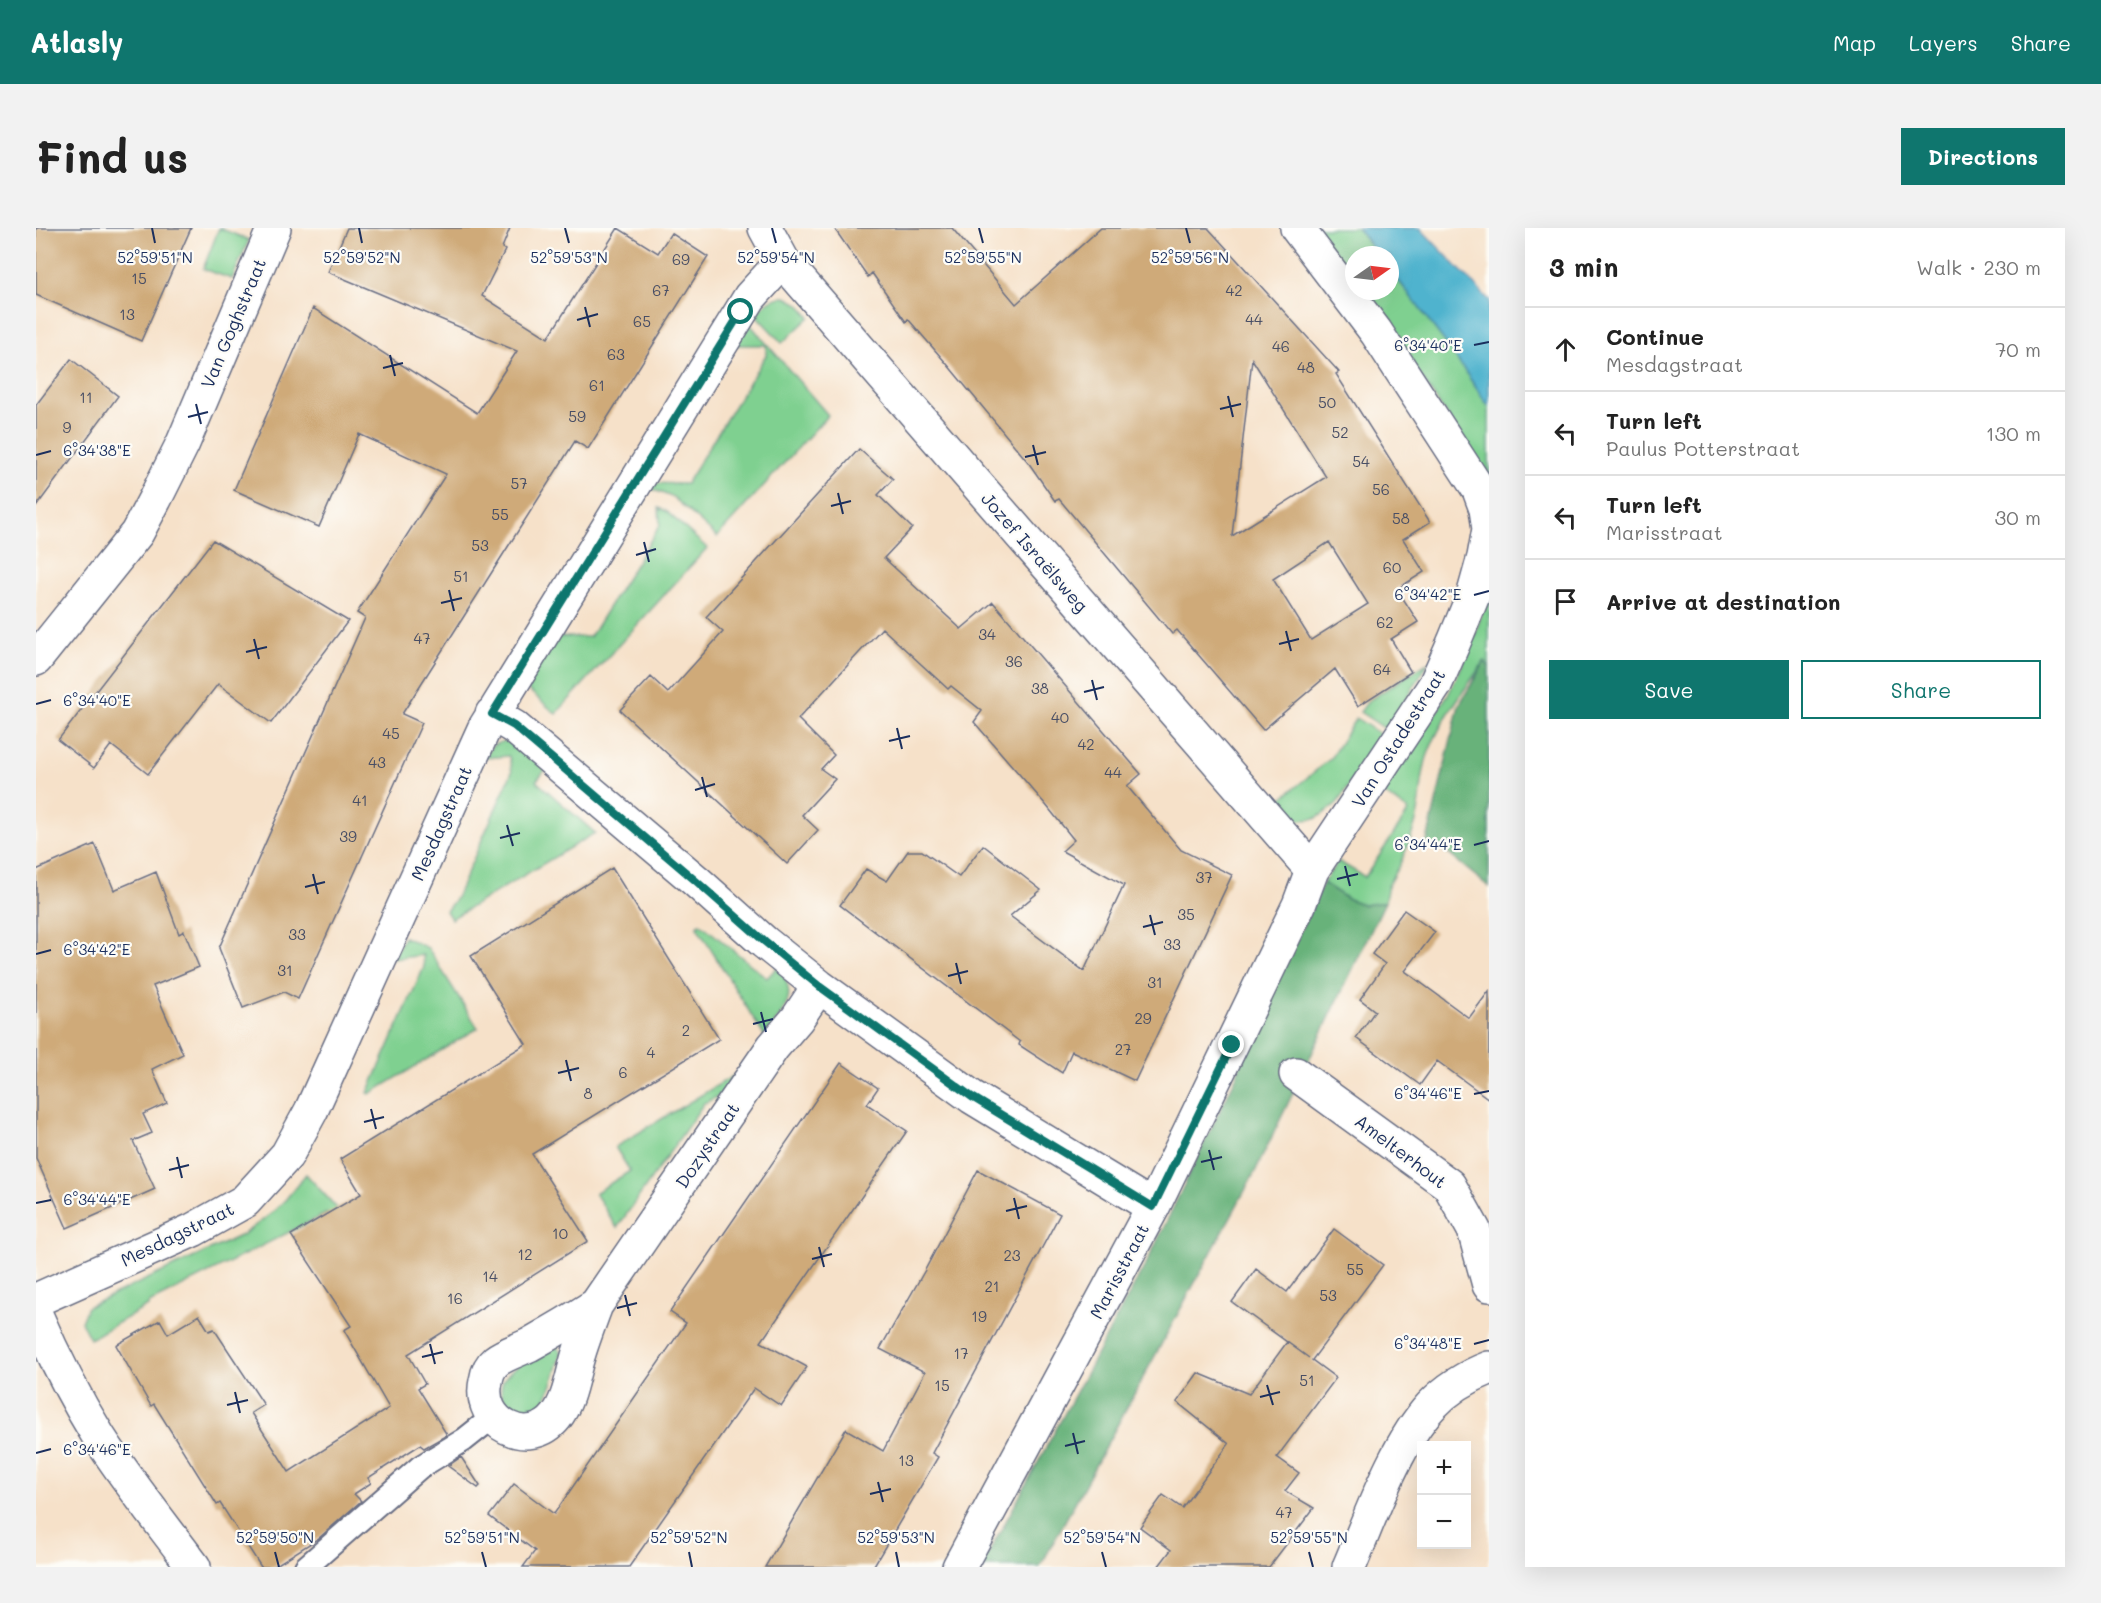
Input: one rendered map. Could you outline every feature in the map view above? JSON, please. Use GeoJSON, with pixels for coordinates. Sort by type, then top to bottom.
{"type":"FeatureCollection","features":[{"type":"Feature","properties":{"kind":"street","name":"Van Goghstraat"},"geometry":{"type":"LineString","coordinates":[[36,658],[137,533],[183,442],[274,228]]}},
{"type":"Feature","properties":{"kind":"street","name":"Jozef Israëlsweg"},"geometry":{"type":"LineString","coordinates":[[765,228],[783,261],[1312,870]]}},
{"type":"Feature","properties":{"kind":"street","name":"Van Ostadestraat"},"geometry":{"type":"LineString","coordinates":[[1297,228],[1376,332],[1423,400],[1479,490],[1486,509],[1489,529],[1474,593],[1435,685],[1312,870]]}},
{"type":"Feature","properties":{"kind":"street","name":"Mesdagstraat"},"geometry":{"type":"LineString","coordinates":[[36,1300],[223,1215],[245,1201],[287,1155],[311,1111],[492,714],[750,297],[783,261]]}},
{"type":"Feature","properties":{"kind":"street"},"geometry":{"type":"LineString","coordinates":[[492,714],[514,726],[819,986],[972,1097],[1153,1207]]}},
{"type":"Feature","properties":{"kind":"street","name":"Marisstraat"},"geometry":{"type":"LineString","coordinates":[[959,1567],[1153,1207],[1299,905],[1312,870]]}},
{"type":"Feature","properties":{"kind":"street","name":"Dozystraat"},"geometry":{"type":"LineString","coordinates":[[596,1305],[559,1329],[495,1362],[487,1373],[483,1391],[486,1403],[499,1425],[511,1430],[525,1431],[539,1429],[554,1419],[564,1403],[578,1354],[596,1305],[773,1047],[797,1019],[819,986]]}},
{"type":"Feature","properties":{"kind":"street","name":"Amelterhout"},"geometry":{"type":"LineString","coordinates":[[1296,1074],[1449,1185],[1474,1230],[1489,1285]]}},
{"type":"Feature","properties":{"kind":"street"},"geometry":{"type":"LineString","coordinates":[[36,1315],[65,1378],[99,1437],[194,1567]]}},
{"type":"Feature","properties":{"kind":"street"},"geometry":{"type":"LineString","coordinates":[[1348,1567],[1391,1471],[1417,1423],[1432,1405],[1455,1385],[1489,1368]]}},
{"type":"Feature","properties":{"kind":"lane"},"geometry":{"type":"LineString","coordinates":[[306,1567],[420,1467],[464,1440],[493,1417]]}},
{"type":"Feature","properties":{"kind":"green space"},"geometry":{"type":"Polygon","coordinates":[[[219,228],[249,240],[232,279],[203,269],[219,228]]]}},
{"type":"Feature","properties":{"kind":"green space"},"geometry":{"type":"Polygon","coordinates":[[[1316,228],[1357,228],[1371,246],[1345,246],[1345,265],[1316,228]]]}},
{"type":"Feature","properties":{"kind":"green space"},"geometry":{"type":"Polygon","coordinates":[[[1399,281],[1448,346],[1489,407],[1489,479],[1370,300],[1399,300],[1399,281]]]}},
{"type":"Feature","properties":{"kind":"green space"},"geometry":{"type":"Polygon","coordinates":[[[786,297],[799,304],[810,317],[782,343],[755,314],[772,300],[786,297]]]}},
{"type":"Feature","properties":{"kind":"green space"},"geometry":{"type":"Polygon","coordinates":[[[749,323],[828,415],[717,537],[674,498],[647,487],[649,483],[686,484],[766,355],[766,345],[736,345],[749,323]]]}},
{"type":"Feature","properties":{"kind":"green space"},"geometry":{"type":"Polygon","coordinates":[[[659,508],[666,511],[707,548],[556,714],[523,685],[554,637],[590,637],[660,525],[659,508]]]}},
{"type":"Feature","properties":{"kind":"green space"},"geometry":{"type":"Polygon","coordinates":[[[1489,591],[1489,667],[1484,662],[1452,708],[1432,744],[1425,765],[1416,821],[1402,859],[1388,886],[1385,902],[1364,905],[1346,898],[1323,883],[1338,861],[1365,877],[1409,811],[1383,791],[1449,693],[1471,647],[1489,591]]]}},
{"type":"Feature","properties":{"kind":"green space"},"geometry":{"type":"Polygon","coordinates":[[[1485,661],[1489,667],[1489,887],[1440,847],[1425,849],[1459,705],[1485,661]]]}},
{"type":"Feature","properties":{"kind":"green space"},"geometry":{"type":"Polygon","coordinates":[[[1429,662],[1387,730],[1360,712],[1368,701],[1429,662]]]}},
{"type":"Feature","properties":{"kind":"green space"},"geometry":{"type":"Polygon","coordinates":[[[1356,718],[1383,736],[1335,806],[1315,819],[1301,820],[1287,816],[1276,803],[1330,759],[1356,718]]]}},
{"type":"Feature","properties":{"kind":"green space"},"geometry":{"type":"Polygon","coordinates":[[[509,741],[547,768],[536,781],[595,833],[451,919],[446,911],[456,898],[512,772],[509,756],[483,758],[493,745],[509,741]]]}},
{"type":"Feature","properties":{"kind":"green space"},"geometry":{"type":"Polygon","coordinates":[[[1323,883],[1346,898],[1364,905],[1385,902],[1254,1174],[1040,1567],[981,1567],[1148,1260],[1237,1075],[1247,1044],[1323,883]]]}},
{"type":"Feature","properties":{"kind":"green space"},"geometry":{"type":"Polygon","coordinates":[[[700,923],[767,978],[777,967],[784,977],[788,986],[787,1003],[765,1037],[697,927],[700,923]]]}},
{"type":"Feature","properties":{"kind":"green space"},"geometry":{"type":"Polygon","coordinates":[[[404,937],[428,948],[478,1028],[370,1094],[368,1093],[424,967],[423,955],[393,959],[404,937]]]}},
{"type":"Feature","properties":{"kind":"green space"},"geometry":{"type":"Polygon","coordinates":[[[736,1074],[726,1093],[704,1103],[617,1228],[595,1193],[630,1171],[615,1147],[736,1074]]]}},
{"type":"Feature","properties":{"kind":"green space"},"geometry":{"type":"Polygon","coordinates":[[[306,1174],[344,1216],[372,1305],[327,1213],[149,1303],[148,1306],[90,1339],[81,1322],[87,1307],[242,1235],[272,1213],[306,1174]]]}},
{"type":"Feature","properties":{"kind":"green space"},"geometry":{"type":"Polygon","coordinates":[[[556,1346],[562,1352],[545,1401],[534,1411],[526,1413],[517,1411],[504,1400],[501,1392],[502,1383],[513,1369],[556,1346]]]}},
{"type":"Feature","properties":{"kind":"water"},"geometry":{"type":"Polygon","coordinates":[[[1357,228],[1420,228],[1489,300],[1489,407],[1448,346],[1399,281],[1399,246],[1371,246],[1357,228]]]}},
{"type":"Feature","properties":{"kind":"building"},"geometry":{"type":"Polygon","coordinates":[[[36,228],[191,228],[141,341],[36,295],[36,228]]]}},
{"type":"Feature","properties":{"kind":"building"},"geometry":{"type":"Polygon","coordinates":[[[347,228],[510,228],[502,248],[505,250],[482,296],[548,338],[618,228],[658,253],[671,233],[708,257],[588,449],[575,441],[402,714],[422,723],[298,999],[284,992],[243,1008],[219,948],[365,618],[357,613],[446,474],[359,434],[319,527],[234,490],[313,308],[477,413],[517,351],[328,272],[347,228]]]}},
{"type":"Feature","properties":{"kind":"building"},"geometry":{"type":"Polygon","coordinates":[[[834,228],[952,228],[1016,304],[1101,228],[1208,228],[1339,372],[1336,374],[1430,522],[1403,539],[1424,572],[1397,589],[1418,622],[1391,639],[1411,672],[1358,706],[1335,669],[1263,730],[1177,630],[1172,634],[1059,499],[1055,501],[1028,462],[947,364],[908,319],[906,322],[872,273],[868,277],[834,228]],[[1252,359],[1232,536],[1326,477],[1252,359]],[[1329,542],[1273,579],[1311,640],[1368,604],[1329,542]]]}},
{"type":"Feature","properties":{"kind":"building"},"geometry":{"type":"Polygon","coordinates":[[[71,359],[118,396],[36,507],[36,405],[71,359]]]}},
{"type":"Feature","properties":{"kind":"building"},"geometry":{"type":"Polygon","coordinates":[[[859,449],[893,479],[878,495],[912,528],[884,558],[961,629],[993,602],[1141,774],[1127,786],[1181,850],[1232,875],[1135,1081],[1072,1051],[1062,1073],[1019,1045],[1020,1042],[840,905],[866,869],[887,881],[908,851],[922,851],[959,877],[983,845],[1041,890],[1010,916],[1084,971],[1124,885],[1062,851],[1074,840],[974,722],[982,711],[951,686],[948,689],[882,628],[798,719],[834,755],[821,769],[835,779],[802,815],[818,830],[787,864],[620,710],[651,677],[668,693],[723,632],[706,617],[859,449]]]}},
{"type":"Feature","properties":{"kind":"building"},"geometry":{"type":"Polygon","coordinates":[[[213,540],[348,621],[271,723],[218,684],[148,774],[111,745],[94,768],[58,740],[213,540]]]}},
{"type":"Feature","properties":{"kind":"building"},"geometry":{"type":"Polygon","coordinates":[[[95,844],[114,890],[156,872],[179,934],[184,931],[199,967],[153,986],[183,1054],[152,1069],[167,1103],[143,1114],[152,1133],[133,1141],[155,1189],[67,1228],[36,1158],[36,870],[95,844]]]}},
{"type":"Feature","properties":{"kind":"building"},"geometry":{"type":"Polygon","coordinates":[[[612,868],[719,1039],[532,1154],[588,1241],[408,1354],[425,1384],[418,1388],[447,1435],[424,1448],[420,1445],[368,1478],[371,1483],[354,1494],[361,1501],[319,1538],[273,1567],[261,1567],[220,1503],[217,1505],[154,1404],[151,1406],[116,1345],[160,1320],[168,1334],[199,1315],[209,1331],[214,1329],[264,1405],[251,1413],[289,1472],[389,1408],[344,1330],[351,1326],[291,1235],[361,1194],[340,1159],[526,1044],[471,956],[612,868]]]}},
{"type":"Feature","properties":{"kind":"building"},"geometry":{"type":"Polygon","coordinates":[[[1404,910],[1435,932],[1405,971],[1469,1018],[1489,991],[1489,1099],[1437,1061],[1420,1085],[1356,1038],[1375,1011],[1360,999],[1385,964],[1372,954],[1404,910]]]}},
{"type":"Feature","properties":{"kind":"building"},"geometry":{"type":"Polygon","coordinates":[[[841,1063],[878,1088],[867,1104],[907,1131],[761,1342],[807,1367],[781,1406],[754,1388],[629,1567],[523,1567],[535,1551],[489,1516],[514,1484],[554,1514],[686,1323],[670,1312],[841,1063]]]}},
{"type":"Feature","properties":{"kind":"building"},"geometry":{"type":"Polygon","coordinates":[[[978,1170],[1060,1214],[932,1453],[938,1457],[873,1567],[765,1567],[846,1429],[883,1451],[925,1372],[880,1349],[978,1170]]]}},
{"type":"Feature","properties":{"kind":"building"},"geometry":{"type":"Polygon","coordinates":[[[1334,1229],[1383,1265],[1312,1360],[1336,1378],[1277,1457],[1299,1473],[1285,1491],[1314,1508],[1269,1567],[1158,1567],[1171,1550],[1140,1527],[1163,1495],[1182,1508],[1229,1444],[1177,1402],[1198,1373],[1249,1394],[1287,1342],[1232,1302],[1256,1269],[1287,1292],[1334,1229]]]}},
{"type":"Feature","properties":{"kind":"building"},"geometry":{"type":"Polygon","coordinates":[[[461,1457],[480,1486],[478,1488],[448,1466],[461,1457]]]}},
{"type":"Feature","properties":{"kind":"route"},"geometry":{"type":"LineString","coordinates":[[741,312],[492,714],[514,726],[819,986],[972,1097],[1153,1207],[1232,1045]]}}]}
